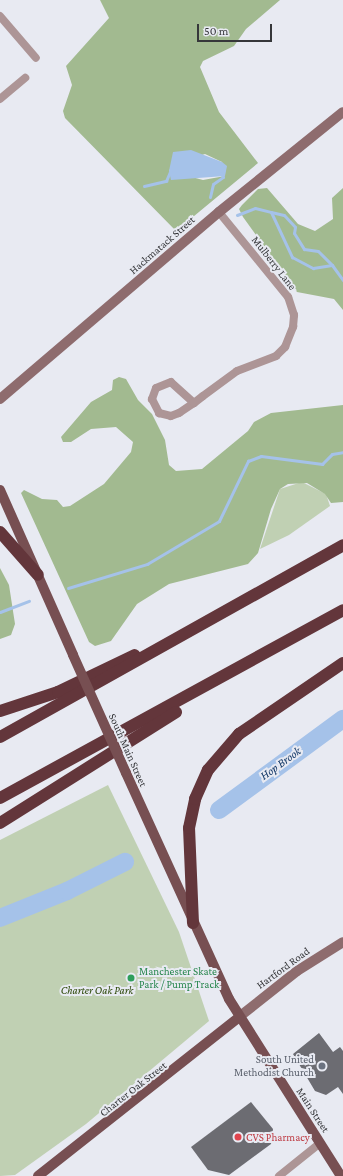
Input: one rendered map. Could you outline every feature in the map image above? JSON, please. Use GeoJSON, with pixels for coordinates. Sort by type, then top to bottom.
{"type":"FeatureCollection","features":[{"type":"Feature","properties":{"kind":"highway"},"geometry":{"type":"LineString","coordinates":[[0,532],[38,575]]}},
{"type":"Feature","properties":{"kind":"highway"},"geometry":{"type":"LineString","coordinates":[[0,737],[178,639],[343,545]]}},
{"type":"Feature","properties":{"kind":"highway"},"geometry":{"type":"LineString","coordinates":[[0,798],[213,683],[343,610]]}},
{"type":"Feature","properties":{"kind":"highway"},"geometry":{"type":"LineString","coordinates":[[0,712],[58,692],[178,639]]}},
{"type":"Feature","properties":{"kind":"highway"},"geometry":{"type":"LineString","coordinates":[[193,923],[189,828],[195,799],[208,770],[238,734],[343,663]]}},
{"type":"Feature","properties":{"kind":"highway"},"geometry":{"type":"LineString","coordinates":[[0,823],[161,722],[213,683]]}},
{"type":"Feature","properties":{"kind":"main road","name":"South Main Street"},"geometry":{"type":"LineString","coordinates":[[0,490],[193,923],[239,1017]]}},
{"type":"Feature","properties":{"kind":"main road","name":"Main Street"},"geometry":{"type":"LineString","coordinates":[[239,1017],[341,1176]]}},
{"type":"Feature","properties":{"kind":"main road","name":"Charter Oak Street"},"geometry":{"type":"LineString","coordinates":[[38,1176],[239,1017]]}},
{"type":"Feature","properties":{"kind":"street"},"geometry":{"type":"LineString","coordinates":[[0,16],[36,58]]}},
{"type":"Feature","properties":{"kind":"street"},"geometry":{"type":"LineString","coordinates":[[0,99],[24,78]]}},
{"type":"Feature","properties":{"kind":"street","name":"Hackmatack Street"},"geometry":{"type":"LineString","coordinates":[[0,399],[219,212],[343,112]]}},
{"type":"Feature","properties":{"kind":"street","name":"Mulberry Lane"},"geometry":{"type":"LineString","coordinates":[[194,403],[171,382],[156,388],[152,399],[159,413],[171,416],[194,403],[237,371],[276,356],[285,347],[293,327],[294,314],[288,297],[219,212]]}},
{"type":"Feature","properties":{"kind":"street","name":"Hartford Road"},"geometry":{"type":"LineString","coordinates":[[239,1017],[297,971],[343,942]]}},
{"type":"Feature","properties":{"kind":"street"},"geometry":{"type":"LineString","coordinates":[[279,1176],[320,1144]]}},
{"type":"Feature","properties":{"kind":"green space"},"geometry":{"type":"Polygon","coordinates":[[[100,0],[280,0],[246,29],[234,46],[203,61],[200,67],[219,112],[258,163],[176,231],[65,118],[63,111],[72,85],[66,66],[109,18],[100,0]],[[205,154],[173,164],[169,171],[203,180],[225,176],[222,162],[205,154]]]}},
{"type":"Feature","properties":{"kind":"green space"},"geometry":{"type":"Polygon","coordinates":[[[267,188],[298,224],[315,231],[333,219],[332,198],[343,188],[343,310],[334,299],[297,292],[243,217],[239,209],[242,205],[258,189],[267,188]]]}},
{"type":"Feature","properties":{"kind":"green space"},"geometry":{"type":"Polygon","coordinates":[[[119,377],[126,379],[138,400],[152,414],[165,440],[169,465],[176,471],[202,469],[248,431],[254,422],[271,413],[343,405],[343,502],[331,503],[325,494],[307,483],[288,484],[280,489],[271,509],[258,553],[248,564],[169,584],[137,604],[111,641],[95,646],[89,642],[21,493],[24,490],[42,499],[57,500],[63,507],[70,506],[104,484],[131,452],[133,442],[116,427],[91,429],[71,442],[63,442],[61,437],[91,402],[112,390],[113,380],[119,377]]]}},
{"type":"Feature","properties":{"kind":"green space"},"geometry":{"type":"Polygon","coordinates":[[[302,482],[326,494],[330,506],[289,535],[260,549],[280,489],[302,482]]]}},
{"type":"Feature","properties":{"kind":"green space"},"geometry":{"type":"Polygon","coordinates":[[[0,568],[9,585],[15,624],[11,635],[0,639],[0,568]]]}},
{"type":"Feature","properties":{"kind":"green space","name":"Charter Oak Park"},"geometry":{"type":"Polygon","coordinates":[[[108,785],[179,932],[209,1021],[86,1124],[15,1175],[0,1176],[0,840],[108,785]]]}},
{"type":"Feature","properties":{"kind":"water"},"geometry":{"type":"Polygon","coordinates":[[[191,150],[222,162],[227,166],[225,176],[171,180],[169,171],[173,152],[191,150]]]}},
{"type":"Feature","properties":{"kind":"building","name":"South United Methodist Church"},"geometry":{"type":"Polygon","coordinates":[[[319,1033],[333,1052],[340,1047],[343,1051],[343,1094],[338,1087],[326,1095],[315,1091],[293,1054],[319,1033]]]}},
{"type":"Feature","properties":{"kind":"building","name":"CVS Pharmacy"},"geometry":{"type":"Polygon","coordinates":[[[251,1102],[273,1129],[271,1144],[229,1175],[208,1170],[191,1147],[251,1102]]]}},
{"type":"Feature","properties":{"kind":"waterway"},"geometry":{"type":"LineString","coordinates":[[144,186],[166,181],[171,169]]}},
{"type":"Feature","properties":{"kind":"waterway"},"geometry":{"type":"LineString","coordinates":[[210,197],[213,184],[223,177],[221,173]]}},
{"type":"Feature","properties":{"kind":"waterway"},"geometry":{"type":"LineString","coordinates":[[237,215],[255,208],[271,212],[292,257],[313,268],[332,265],[343,280]]}},
{"type":"Feature","properties":{"kind":"waterway"},"geometry":{"type":"LineString","coordinates":[[271,212],[284,215],[295,227],[294,233],[304,249],[318,251],[332,265]]}},
{"type":"Feature","properties":{"kind":"waterway"},"geometry":{"type":"LineString","coordinates":[[68,588],[147,564],[219,521],[248,461],[261,456],[322,464],[332,454],[343,452]]}},
{"type":"Feature","properties":{"kind":"waterway"},"geometry":{"type":"LineString","coordinates":[[0,612],[29,601]]}},
{"type":"Feature","properties":{"kind":"waterway","name":"Hop Brook"},"geometry":{"type":"LineString","coordinates":[[219,810],[343,719]]}},
{"type":"Feature","properties":{"kind":"waterway","name":"Hop Brook"},"geometry":{"type":"LineString","coordinates":[[0,918],[67,891],[125,862]]}},
{"type":"Feature","properties":{"kind":"place","name":"Manchester Skate Park / Pump Track"},"geometry":{"type":"Point","coordinates":[131,978]}},
{"type":"Feature","properties":{"kind":"place","name":"South United Methodist Church"},"geometry":{"type":"Point","coordinates":[322,1066]}},
{"type":"Feature","properties":{"kind":"place","name":"CVS Pharmacy"},"geometry":{"type":"Point","coordinates":[238,1137]}}]}
